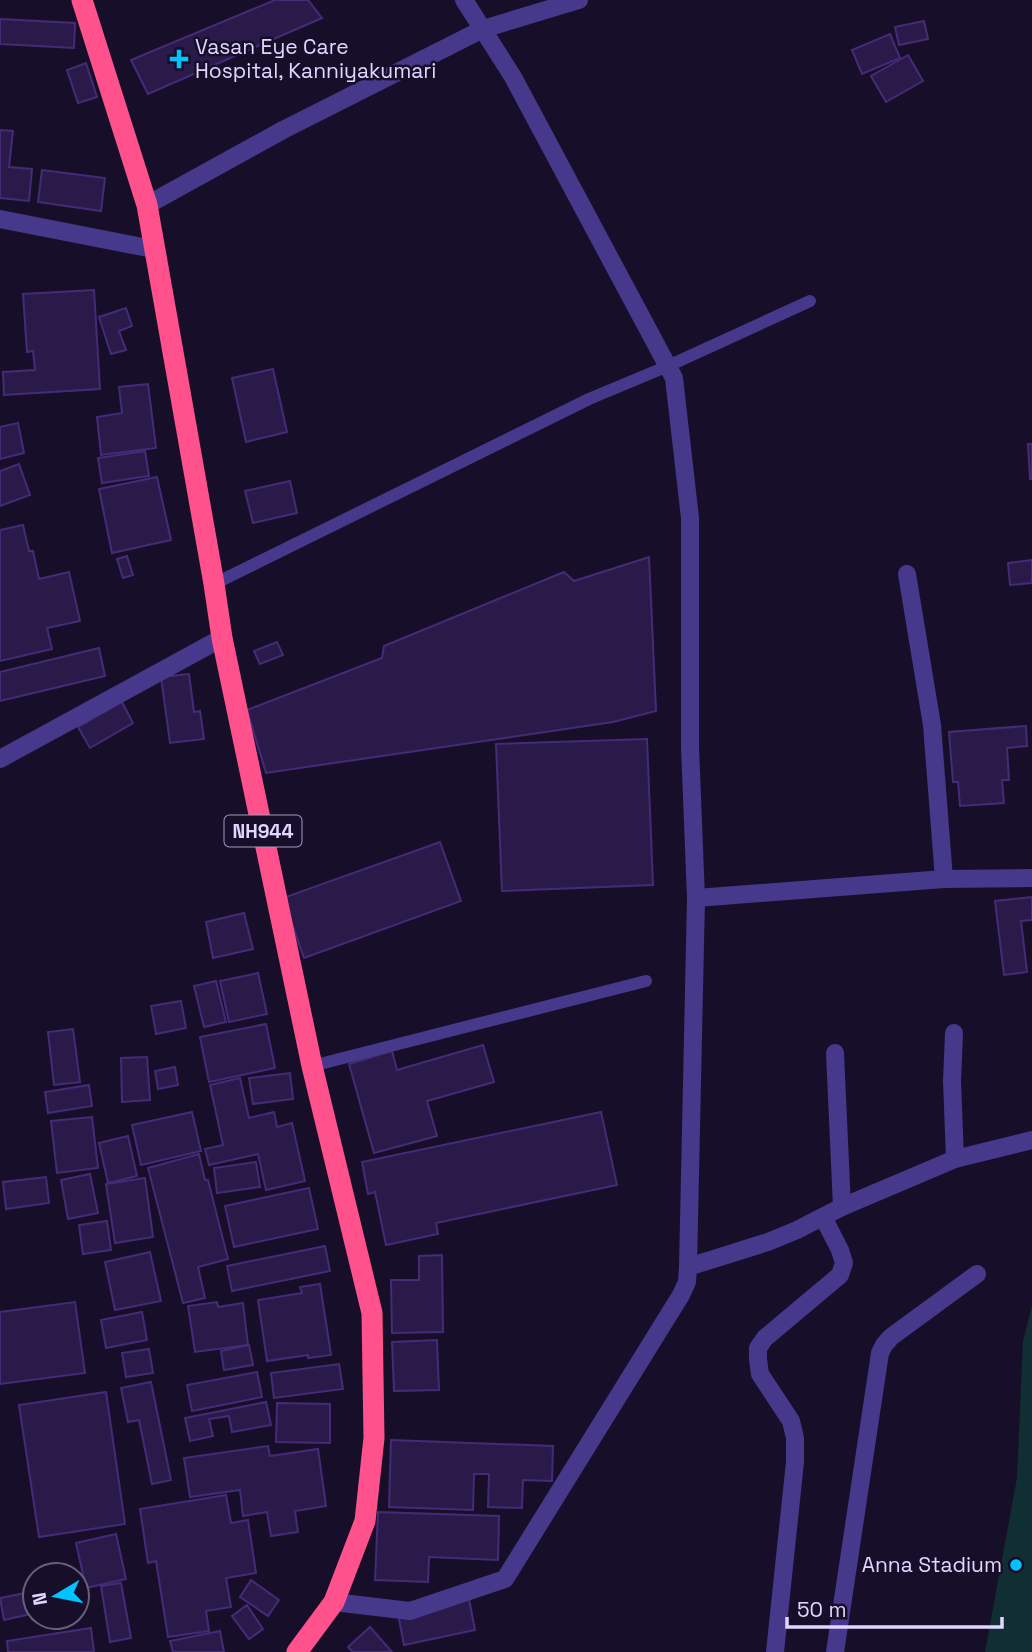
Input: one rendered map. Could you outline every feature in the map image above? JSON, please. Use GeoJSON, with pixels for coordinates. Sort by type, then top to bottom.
{"type":"FeatureCollection","features":[{"type":"Feature","properties":{"kind":"highway","name":"NH944"},"geometry":{"type":"LineString","coordinates":[[82,0],[147,205],[222,638],[312,1066],[372,1313],[374,1438],[365,1521],[334,1602],[297,1652]]}},
{"type":"Feature","properties":{"kind":"street"},"geometry":{"type":"LineString","coordinates":[[334,1602],[411,1611],[505,1579],[687,1282],[696,898],[690,747],[690,517],[674,378],[513,78],[464,0]]}},
{"type":"Feature","properties":{"kind":"street"},"geometry":{"type":"LineString","coordinates":[[147,205],[283,130],[483,29],[579,0]]}},
{"type":"Feature","properties":{"kind":"street"},"geometry":{"type":"LineString","coordinates":[[0,219],[153,249]]}},
{"type":"Feature","properties":{"kind":"street"},"geometry":{"type":"LineString","coordinates":[[907,574],[932,726],[944,880]]}},
{"type":"Feature","properties":{"kind":"street"},"geometry":{"type":"LineString","coordinates":[[0,759],[222,638]]}},
{"type":"Feature","properties":{"kind":"street"},"geometry":{"type":"LineString","coordinates":[[696,898],[944,880],[1032,878]]}},
{"type":"Feature","properties":{"kind":"street"},"geometry":{"type":"LineString","coordinates":[[954,1033],[952,1080],[955,1159]]}},
{"type":"Feature","properties":{"kind":"street"},"geometry":{"type":"LineString","coordinates":[[835,1053],[842,1207]]}},
{"type":"Feature","properties":{"kind":"street"},"geometry":{"type":"LineString","coordinates":[[688,1267],[768,1242],[955,1159],[1032,1140]]}},
{"type":"Feature","properties":{"kind":"street"},"geometry":{"type":"LineString","coordinates":[[775,1652],[795,1462],[794,1438],[791,1421],[761,1374],[758,1349],[765,1338],[839,1275],[844,1263],[823,1217]]}},
{"type":"Feature","properties":{"kind":"street"},"geometry":{"type":"LineString","coordinates":[[835,1652],[880,1353],[891,1337],[977,1274]]}},
{"type":"Feature","properties":{"kind":"lane"},"geometry":{"type":"LineString","coordinates":[[214,584],[589,399],[810,301]]}},
{"type":"Feature","properties":{"kind":"lane"},"geometry":{"type":"LineString","coordinates":[[312,1066],[646,981]]}},
{"type":"Feature","properties":{"kind":"green space","name":"Anna Stadium"},"geometry":{"type":"Polygon","coordinates":[[[1032,1306],[1032,1652],[985,1652],[1017,1478],[1023,1341],[1032,1306]]]}},
{"type":"Feature","properties":{"kind":"building"},"geometry":{"type":"Polygon","coordinates":[[[275,0],[308,0],[322,18],[148,94],[131,60],[275,0]]]}},
{"type":"Feature","properties":{"kind":"building"},"geometry":{"type":"Polygon","coordinates":[[[0,19],[75,23],[74,48],[0,44],[0,19]]]}},
{"type":"Feature","properties":{"kind":"building"},"geometry":{"type":"Polygon","coordinates":[[[924,21],[928,39],[899,45],[895,27],[924,21]]]}},
{"type":"Feature","properties":{"kind":"building"},"geometry":{"type":"Polygon","coordinates":[[[890,34],[900,58],[862,74],[852,50],[890,34]]]}},
{"type":"Feature","properties":{"kind":"building"},"geometry":{"type":"Polygon","coordinates":[[[908,55],[923,81],[886,102],[871,76],[908,55]]]}},
{"type":"Feature","properties":{"kind":"building"},"geometry":{"type":"Polygon","coordinates":[[[86,63],[97,97],[78,103],[67,70],[86,63]]]}},
{"type":"Feature","properties":{"kind":"building"},"geometry":{"type":"Polygon","coordinates":[[[0,130],[13,131],[9,167],[32,169],[29,201],[0,198],[0,130]]]}},
{"type":"Feature","properties":{"kind":"building"},"geometry":{"type":"Polygon","coordinates":[[[42,170],[105,178],[101,211],[38,202],[42,170]]]}},
{"type":"Feature","properties":{"kind":"building"},"geometry":{"type":"Polygon","coordinates":[[[94,290],[100,389],[4,395],[3,372],[35,370],[33,351],[27,352],[23,294],[94,290]]]}},
{"type":"Feature","properties":{"kind":"building"},"geometry":{"type":"Polygon","coordinates":[[[126,308],[132,326],[119,331],[126,350],[111,354],[99,317],[126,308]]]}},
{"type":"Feature","properties":{"kind":"building"},"geometry":{"type":"Polygon","coordinates":[[[273,369],[287,432],[246,442],[232,378],[273,369]]]}},
{"type":"Feature","properties":{"kind":"building"},"geometry":{"type":"Polygon","coordinates":[[[148,384],[156,448],[101,455],[97,417],[122,413],[119,387],[148,384]]]}},
{"type":"Feature","properties":{"kind":"building"},"geometry":{"type":"Polygon","coordinates":[[[18,423],[24,453],[0,459],[0,427],[18,423]]]}},
{"type":"Feature","properties":{"kind":"building"},"geometry":{"type":"Polygon","coordinates":[[[1028,444],[1032,444],[1032,479],[1030,479],[1028,444]]]}},
{"type":"Feature","properties":{"kind":"building"},"geometry":{"type":"Polygon","coordinates":[[[145,451],[149,476],[102,483],[98,458],[145,451]]]}},
{"type":"Feature","properties":{"kind":"building"},"geometry":{"type":"Polygon","coordinates":[[[19,464],[30,495],[0,506],[0,471],[19,464]]]}},
{"type":"Feature","properties":{"kind":"building"},"geometry":{"type":"Polygon","coordinates":[[[157,477],[171,540],[112,553],[99,489],[157,477]]]}},
{"type":"Feature","properties":{"kind":"building"},"geometry":{"type":"Polygon","coordinates":[[[290,481],[297,513],[253,523],[245,491],[290,481]]]}},
{"type":"Feature","properties":{"kind":"building"},"geometry":{"type":"Polygon","coordinates":[[[23,525],[29,551],[33,551],[39,579],[69,572],[80,621],[47,628],[52,649],[0,661],[0,530],[23,525]]]}},
{"type":"Feature","properties":{"kind":"building"},"geometry":{"type":"Polygon","coordinates":[[[127,556],[133,575],[123,578],[117,559],[127,556]]]}},
{"type":"Feature","properties":{"kind":"building"},"geometry":{"type":"Polygon","coordinates":[[[649,557],[656,711],[613,722],[266,773],[247,710],[382,658],[384,646],[564,572],[574,581],[649,557]]]}},
{"type":"Feature","properties":{"kind":"building"},"geometry":{"type":"Polygon","coordinates":[[[1032,560],[1032,583],[1010,585],[1008,563],[1032,560]]]}},
{"type":"Feature","properties":{"kind":"building"},"geometry":{"type":"Polygon","coordinates":[[[277,642],[283,655],[260,664],[254,651],[277,642]]]}},
{"type":"Feature","properties":{"kind":"building"},"geometry":{"type":"Polygon","coordinates":[[[99,648],[105,676],[0,701],[0,672],[99,648]]]}},
{"type":"Feature","properties":{"kind":"building"},"geometry":{"type":"Polygon","coordinates":[[[189,674],[194,712],[200,711],[204,739],[170,743],[161,677],[189,674]]]}},
{"type":"Feature","properties":{"kind":"building"},"geometry":{"type":"Polygon","coordinates":[[[122,702],[133,723],[90,748],[78,727],[122,702]]]}},
{"type":"Feature","properties":{"kind":"building"},"geometry":{"type":"Polygon","coordinates":[[[1026,726],[1027,746],[1007,748],[1009,780],[1002,780],[1004,803],[960,806],[958,782],[953,782],[949,732],[1026,726]]]}},
{"type":"Feature","properties":{"kind":"building"},"geometry":{"type":"Polygon","coordinates":[[[647,739],[653,885],[502,891],[496,744],[647,739]]]}},
{"type":"Feature","properties":{"kind":"building"},"geometry":{"type":"Polygon","coordinates":[[[440,842],[461,901],[304,958],[283,898],[440,842]]]}},
{"type":"Feature","properties":{"kind":"building"},"geometry":{"type":"Polygon","coordinates":[[[1032,897],[1032,920],[1021,921],[1027,972],[1004,975],[995,901],[1032,897]]]}},
{"type":"Feature","properties":{"kind":"building"},"geometry":{"type":"Polygon","coordinates":[[[244,913],[253,949],[213,958],[206,922],[244,913]]]}},
{"type":"Feature","properties":{"kind":"building"},"geometry":{"type":"Polygon","coordinates":[[[258,973],[267,1014],[229,1022],[220,981],[258,973]]]}},
{"type":"Feature","properties":{"kind":"building"},"geometry":{"type":"Polygon","coordinates":[[[216,981],[226,1022],[204,1027],[194,986],[216,981]]]}},
{"type":"Feature","properties":{"kind":"building"},"geometry":{"type":"Polygon","coordinates":[[[181,1001],[186,1028],[156,1034],[151,1006],[181,1001]]]}},
{"type":"Feature","properties":{"kind":"building"},"geometry":{"type":"Polygon","coordinates":[[[266,1024],[275,1068],[209,1082],[200,1037],[266,1024]]]}},
{"type":"Feature","properties":{"kind":"building"},"geometry":{"type":"Polygon","coordinates":[[[73,1029],[80,1082],[54,1085],[48,1032],[73,1029]]]}},
{"type":"Feature","properties":{"kind":"building"},"geometry":{"type":"Polygon","coordinates":[[[483,1045],[494,1082],[427,1101],[437,1136],[374,1153],[349,1064],[392,1051],[397,1070],[483,1045]]]}},
{"type":"Feature","properties":{"kind":"building"},"geometry":{"type":"Polygon","coordinates":[[[147,1057],[150,1100],[122,1102],[121,1058],[147,1057]]]}},
{"type":"Feature","properties":{"kind":"building"},"geometry":{"type":"Polygon","coordinates":[[[175,1067],[178,1085],[158,1089],[155,1071],[175,1067]]]}},
{"type":"Feature","properties":{"kind":"building"},"geometry":{"type":"Polygon","coordinates":[[[290,1073],[293,1099],[253,1104],[249,1078],[290,1073]]]}},
{"type":"Feature","properties":{"kind":"building"},"geometry":{"type":"Polygon","coordinates":[[[240,1078],[249,1118],[274,1112],[277,1127],[292,1123],[305,1181],[266,1190],[258,1154],[209,1165],[205,1149],[223,1145],[210,1085],[240,1078]]]}},
{"type":"Feature","properties":{"kind":"building"},"geometry":{"type":"Polygon","coordinates":[[[89,1085],[92,1106],[48,1113],[45,1092],[89,1085]]]}},
{"type":"Feature","properties":{"kind":"building"},"geometry":{"type":"Polygon","coordinates":[[[192,1112],[201,1151],[141,1165],[132,1125],[192,1112]]]}},
{"type":"Feature","properties":{"kind":"building"},"geometry":{"type":"Polygon","coordinates":[[[601,1112],[617,1185],[436,1223],[438,1234],[386,1245],[375,1192],[368,1194],[362,1162],[601,1112]]]}},
{"type":"Feature","properties":{"kind":"building"},"geometry":{"type":"Polygon","coordinates":[[[92,1117],[98,1168],[57,1173],[51,1121],[92,1117]]]}},
{"type":"Feature","properties":{"kind":"building"},"geometry":{"type":"Polygon","coordinates":[[[128,1136],[137,1176],[108,1183],[99,1143],[128,1136]]]}},
{"type":"Feature","properties":{"kind":"building"},"geometry":{"type":"Polygon","coordinates":[[[199,1154],[228,1259],[198,1267],[205,1298],[183,1303],[148,1168],[199,1154]]]}},
{"type":"Feature","properties":{"kind":"building"},"geometry":{"type":"Polygon","coordinates":[[[256,1162],[260,1187],[217,1193],[214,1168],[256,1162]]]}},
{"type":"Feature","properties":{"kind":"building"},"geometry":{"type":"Polygon","coordinates":[[[90,1174],[98,1213],[68,1219],[61,1180],[90,1174]]]}},
{"type":"Feature","properties":{"kind":"building"},"geometry":{"type":"Polygon","coordinates":[[[46,1177],[49,1203],[6,1209],[3,1182],[46,1177]]]}},
{"type":"Feature","properties":{"kind":"building"},"geometry":{"type":"Polygon","coordinates":[[[145,1178],[153,1237],[115,1243],[106,1184],[145,1178]]]}},
{"type":"Feature","properties":{"kind":"building"},"geometry":{"type":"Polygon","coordinates":[[[309,1188],[318,1229],[234,1247],[225,1206],[309,1188]]]}},
{"type":"Feature","properties":{"kind":"building"},"geometry":{"type":"Polygon","coordinates":[[[107,1221],[111,1250],[83,1254],[79,1225],[107,1221]]]}},
{"type":"Feature","properties":{"kind":"building"},"geometry":{"type":"Polygon","coordinates":[[[325,1246],[330,1271],[232,1291],[227,1266],[325,1246]]]}},
{"type":"Feature","properties":{"kind":"building"},"geometry":{"type":"Polygon","coordinates":[[[150,1252],[161,1301],[115,1310],[105,1262],[150,1252]]]}},
{"type":"Feature","properties":{"kind":"building"},"geometry":{"type":"Polygon","coordinates":[[[442,1255],[443,1332],[392,1333],[391,1280],[419,1280],[419,1256],[442,1255]]]}},
{"type":"Feature","properties":{"kind":"building"},"geometry":{"type":"Polygon","coordinates":[[[320,1284],[331,1355],[308,1358],[308,1355],[267,1361],[258,1300],[302,1293],[300,1287],[320,1284]]]}},
{"type":"Feature","properties":{"kind":"building"},"geometry":{"type":"Polygon","coordinates":[[[75,1302],[85,1373],[0,1384],[0,1312],[75,1302]]]}},
{"type":"Feature","properties":{"kind":"building"},"geometry":{"type":"Polygon","coordinates":[[[217,1302],[218,1307],[243,1303],[248,1345],[195,1352],[188,1306],[217,1302]]]}},
{"type":"Feature","properties":{"kind":"building"},"geometry":{"type":"Polygon","coordinates":[[[142,1312],[147,1340],[106,1348],[101,1320],[142,1312]]]}},
{"type":"Feature","properties":{"kind":"building"},"geometry":{"type":"Polygon","coordinates":[[[437,1340],[439,1390],[394,1391],[392,1342],[437,1340]]]}},
{"type":"Feature","properties":{"kind":"building"},"geometry":{"type":"Polygon","coordinates":[[[249,1345],[253,1365],[224,1370],[221,1351],[249,1345]]]}},
{"type":"Feature","properties":{"kind":"building"},"geometry":{"type":"Polygon","coordinates":[[[149,1349],[153,1373],[126,1377],[122,1353],[149,1349]]]}},
{"type":"Feature","properties":{"kind":"building"},"geometry":{"type":"Polygon","coordinates":[[[339,1364],[343,1389],[274,1398],[271,1373],[339,1364]]]}},
{"type":"Feature","properties":{"kind":"building"},"geometry":{"type":"Polygon","coordinates":[[[257,1372],[262,1397],[192,1411],[187,1385],[257,1372]]]}},
{"type":"Feature","properties":{"kind":"building"},"geometry":{"type":"Polygon","coordinates":[[[151,1382],[171,1480],[152,1484],[139,1420],[128,1422],[121,1388],[151,1382]]]}},
{"type":"Feature","properties":{"kind":"building"},"geometry":{"type":"Polygon","coordinates":[[[106,1392],[125,1524],[39,1537],[19,1405],[106,1392]]]}},
{"type":"Feature","properties":{"kind":"building"},"geometry":{"type":"Polygon","coordinates":[[[266,1402],[271,1425],[232,1432],[229,1416],[209,1419],[213,1436],[190,1441],[185,1418],[266,1402]]]}},
{"type":"Feature","properties":{"kind":"building"},"geometry":{"type":"Polygon","coordinates":[[[277,1403],[330,1404],[330,1443],[276,1442],[277,1403]]]}},
{"type":"Feature","properties":{"kind":"building"},"geometry":{"type":"Polygon","coordinates":[[[391,1440],[553,1446],[552,1481],[523,1480],[522,1508],[488,1507],[489,1474],[474,1474],[473,1510],[389,1507],[391,1440]]]}},
{"type":"Feature","properties":{"kind":"building"},"geometry":{"type":"Polygon","coordinates":[[[268,1446],[270,1456],[318,1449],[326,1506],[295,1511],[298,1532],[271,1536],[267,1512],[243,1516],[240,1490],[190,1497],[184,1458],[268,1446]]]}},
{"type":"Feature","properties":{"kind":"building"},"geometry":{"type":"Polygon","coordinates":[[[226,1495],[231,1523],[248,1520],[256,1573],[226,1578],[231,1607],[206,1611],[209,1631],[168,1637],[156,1561],[148,1563],[140,1509],[226,1495]]]}},
{"type":"Feature","properties":{"kind":"building"},"geometry":{"type":"Polygon","coordinates":[[[378,1512],[499,1516],[498,1560],[429,1557],[428,1582],[375,1580],[378,1512]]]}},
{"type":"Feature","properties":{"kind":"building"},"geometry":{"type":"Polygon","coordinates":[[[116,1534],[126,1579],[91,1587],[91,1561],[80,1561],[76,1543],[116,1534]]]}},
{"type":"Feature","properties":{"kind":"building"},"geometry":{"type":"Polygon","coordinates":[[[251,1580],[279,1600],[268,1616],[240,1597],[251,1580]]]}},
{"type":"Feature","properties":{"kind":"building"},"geometry":{"type":"Polygon","coordinates":[[[121,1583],[131,1638],[110,1642],[101,1586],[121,1583]]]}},
{"type":"Feature","properties":{"kind":"building"},"geometry":{"type":"Polygon","coordinates":[[[21,1594],[21,1616],[4,1620],[0,1598],[21,1594]]]}},
{"type":"Feature","properties":{"kind":"building"},"geometry":{"type":"Polygon","coordinates":[[[469,1599],[475,1630],[404,1645],[398,1614],[469,1599]]]}},
{"type":"Feature","properties":{"kind":"building"},"geometry":{"type":"Polygon","coordinates":[[[247,1605],[263,1629],[249,1639],[232,1616],[247,1605]]]}},
{"type":"Feature","properties":{"kind":"building"},"geometry":{"type":"Polygon","coordinates":[[[370,1627],[392,1652],[353,1652],[348,1647],[370,1627]]]}},
{"type":"Feature","properties":{"kind":"building"},"geometry":{"type":"Polygon","coordinates":[[[91,1628],[94,1652],[8,1652],[7,1641],[72,1631],[91,1631],[91,1628]]]}},
{"type":"Feature","properties":{"kind":"building"},"geometry":{"type":"Polygon","coordinates":[[[220,1631],[224,1652],[173,1652],[170,1641],[220,1631]]]}},
{"type":"Feature","properties":{"kind":"place","name":"Vasan Eye Care Hospital, Kanniyakumari"},"geometry":{"type":"Point","coordinates":[179,59]}},
{"type":"Feature","properties":{"kind":"place","name":"Anna Stadium"},"geometry":{"type":"Point","coordinates":[1016,1565]}}]}
